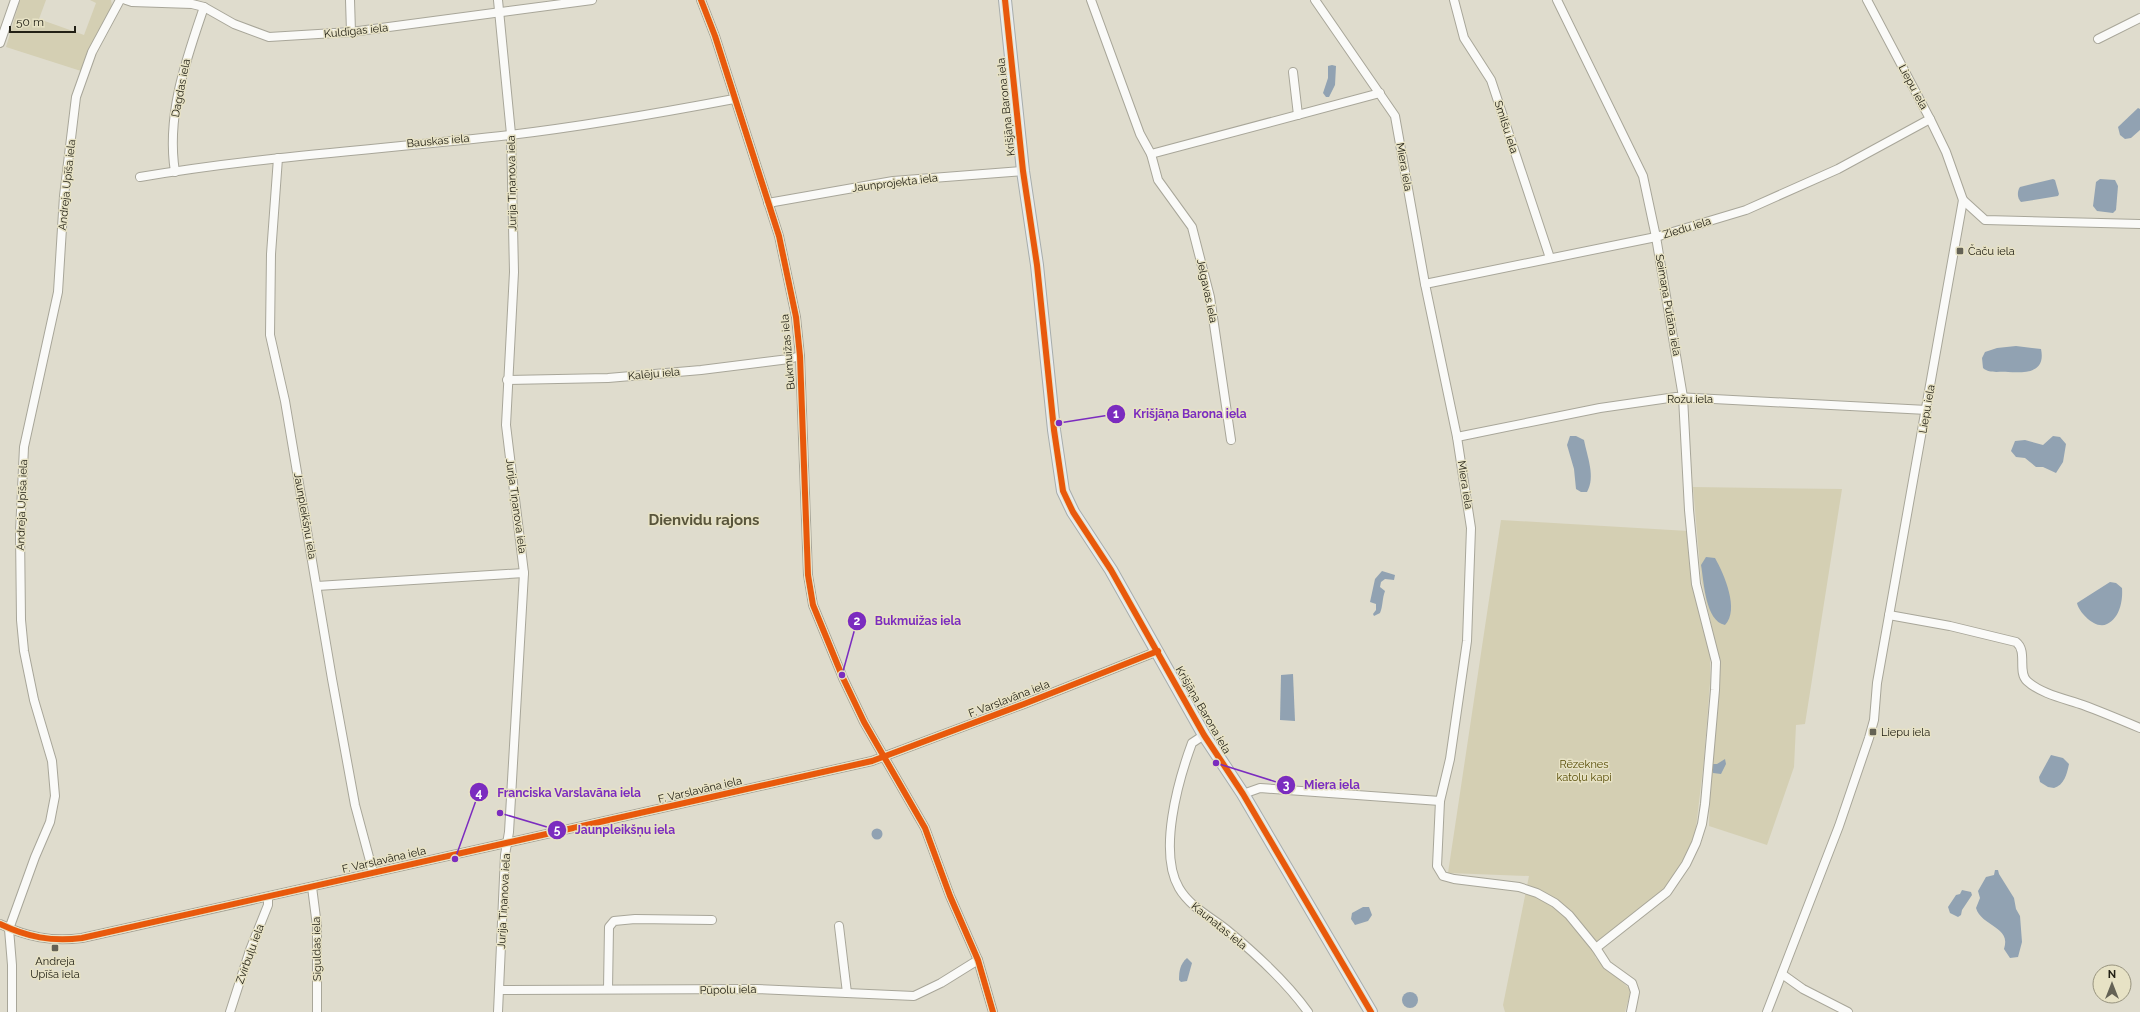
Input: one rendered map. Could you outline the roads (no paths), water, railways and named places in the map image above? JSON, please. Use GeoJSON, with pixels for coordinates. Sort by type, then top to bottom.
{"type":"FeatureCollection","features":[{"type":"Feature","properties":{"kind":"main road","name":"Krišjāņa Barona iela"},"geometry":{"type":"LineString","coordinates":[[1005,0],[1023,171],[1037,264],[1054,430],[1063,491],[1079,522],[1111,570],[1204,734],[1243,794],[1371,1012]]}},
{"type":"Feature","properties":{"kind":"street"},"geometry":{"type":"LineString","coordinates":[[0,43],[16,0]]}},
{"type":"Feature","properties":{"kind":"street","name":"Andreja Upīša iela"},"geometry":{"type":"LineString","coordinates":[[12,1012],[12,965],[9,929],[34,857],[50,822],[55,796],[52,761],[34,700],[24,651],[21,620],[20,526],[24,447],[58,292],[64,196],[76,97],[92,52],[120,0]]}},
{"type":"Feature","properties":{"kind":"street","name":"Kuldīgas iela"},"geometry":{"type":"LineString","coordinates":[[126,0],[132,2],[202,4],[234,24],[269,37],[351,32],[592,0]]}},
{"type":"Feature","properties":{"kind":"street"},"geometry":{"type":"LineString","coordinates":[[350,0],[351,32]]}},
{"type":"Feature","properties":{"kind":"street","name":"Jurija Tiņanova iela"},"geometry":{"type":"LineString","coordinates":[[498,0],[511,134],[514,272],[507,380],[507,446],[524,573],[508,843],[505,854],[498,1012]]}},
{"type":"Feature","properties":{"kind":"street","name":"Bukmuižas iela"},"geometry":{"type":"LineString","coordinates":[[701,0],[715,36],[779,236],[796,317],[800,356],[808,575],[813,605],[843,678],[864,722],[926,828],[950,896],[978,960],[993,1012]]}},
{"type":"Feature","properties":{"kind":"street","name":"Jelgavas iela"},"geometry":{"type":"LineString","coordinates":[[1091,0],[1140,134],[1151,154],[1158,180],[1192,227],[1210,297],[1231,440]]}},
{"type":"Feature","properties":{"kind":"street","name":"Miera iela"},"geometry":{"type":"LineString","coordinates":[[1315,0],[1326,19],[1380,92],[1395,116],[1425,284],[1457,436],[1471,528],[1467,642],[1450,759],[1440,801],[1437,866],[1443,876],[1454,879],[1519,887],[1537,893],[1555,904],[1569,915],[1596,948],[1607,965],[1632,983],[1635,997],[1631,1012]]}},
{"type":"Feature","properties":{"kind":"street","name":"Smilšu iela"},"geometry":{"type":"LineString","coordinates":[[1454,0],[1464,38],[1491,80],[1550,258]]}},
{"type":"Feature","properties":{"kind":"street","name":"Seimaņa Putāna iela"},"geometry":{"type":"LineString","coordinates":[[1557,0],[1643,176],[1656,237],[1683,398],[1689,510],[1696,584],[1716,662],[1715,690],[1702,824],[1689,857],[1670,888],[1648,908],[1596,948]]}},
{"type":"Feature","properties":{"kind":"street","name":"Liepu iela"},"geometry":{"type":"LineString","coordinates":[[1767,1012],[1839,826],[1874,720],[1877,683],[1927,410],[1963,200],[1946,152],[1930,119],[1866,0]]}},
{"type":"Feature","properties":{"kind":"street","name":"Dagdas iela"},"geometry":{"type":"LineString","coordinates":[[175,172],[173,142],[178,91],[202,4]]}},
{"type":"Feature","properties":{"kind":"street"},"geometry":{"type":"LineString","coordinates":[[2098,39],[2140,18]]}},
{"type":"Feature","properties":{"kind":"street"},"geometry":{"type":"LineString","coordinates":[[1293,72],[1298,115]]}},
{"type":"Feature","properties":{"kind":"street"},"geometry":{"type":"LineString","coordinates":[[1151,154],[1380,92]]}},
{"type":"Feature","properties":{"kind":"street","name":"Bauskas iela"},"geometry":{"type":"LineString","coordinates":[[140,177],[278,158],[511,134],[668,112],[734,99]]}},
{"type":"Feature","properties":{"kind":"street","name":"Ziedu iela"},"geometry":{"type":"LineString","coordinates":[[1425,284],[1656,237],[1746,210],[1838,169],[1930,119]]}},
{"type":"Feature","properties":{"kind":"street","name":"Jaunpleikšņu iela"},"geometry":{"type":"LineString","coordinates":[[278,158],[271,254],[270,335],[285,401],[355,805],[373,872]]}},
{"type":"Feature","properties":{"kind":"street","name":"Jaunprojekta iela"},"geometry":{"type":"LineString","coordinates":[[768,203],[893,181],[1023,171]]}},
{"type":"Feature","properties":{"kind":"street"},"geometry":{"type":"LineString","coordinates":[[1963,200],[1985,220],[2140,224]]}},
{"type":"Feature","properties":{"kind":"street","name":"Kalēju iela"},"geometry":{"type":"LineString","coordinates":[[507,380],[616,378],[701,370],[800,356]]}},
{"type":"Feature","properties":{"kind":"street","name":"Rožu iela"},"geometry":{"type":"LineString","coordinates":[[1457,436],[1600,408],[1683,398],[1927,410]]}},
{"type":"Feature","properties":{"kind":"street"},"geometry":{"type":"LineString","coordinates":[[317,586],[524,573]]}},
{"type":"Feature","properties":{"kind":"street"},"geometry":{"type":"LineString","coordinates":[[1889,615],[1950,626],[2016,642],[2020,644],[2024,676],[2027,681],[2044,691],[2140,728]]}},
{"type":"Feature","properties":{"kind":"street","name":"F. Varslavāna iela"},"geometry":{"type":"LineString","coordinates":[[0,924],[9,929],[40,938],[68,940],[268,897],[373,872],[884,758],[1158,651]]}},
{"type":"Feature","properties":{"kind":"street","name":"Kaunatas iela"},"geometry":{"type":"LineString","coordinates":[[1204,734],[1192,743],[1176,802],[1169,850],[1174,877],[1186,898],[1245,945],[1295,994],[1308,1012]]}},
{"type":"Feature","properties":{"kind":"street"},"geometry":{"type":"LineString","coordinates":[[1243,794],[1260,788],[1440,801]]}},
{"type":"Feature","properties":{"kind":"street","name":"Siguldas iela"},"geometry":{"type":"LineString","coordinates":[[312,887],[317,926],[317,1012]]}},
{"type":"Feature","properties":{"kind":"street","name":"Zvirbuļu iela"},"geometry":{"type":"LineString","coordinates":[[230,1012],[250,950],[268,905],[268,897]]}},
{"type":"Feature","properties":{"kind":"street"},"geometry":{"type":"LineString","coordinates":[[608,989],[608,927],[614,921],[635,919],[712,920]]}},
{"type":"Feature","properties":{"kind":"street"},"geometry":{"type":"LineString","coordinates":[[839,926],[847,992]]}},
{"type":"Feature","properties":{"kind":"street","name":"Pūpolu iela"},"geometry":{"type":"LineString","coordinates":[[500,990],[757,989],[914,996],[941,983],[978,960]]}},
{"type":"Feature","properties":{"kind":"street"},"geometry":{"type":"LineString","coordinates":[[1782,974],[1802,989],[1848,1012]]}},
{"type":"Feature","properties":{"kind":"water"},"geometry":{"type":"Polygon","coordinates":[[[1328,66],[1336,66],[1335,85],[1329,97],[1326,97],[1323,93],[1328,78],[1328,66]]]}},
{"type":"Feature","properties":{"kind":"water"},"geometry":{"type":"Polygon","coordinates":[[[2138,108],[2140,109],[2140,130],[2131,138],[2125,139],[2120,135],[2118,127],[2138,108]]]}},
{"type":"Feature","properties":{"kind":"water"},"geometry":{"type":"Polygon","coordinates":[[[2053,179],[2055,180],[2059,194],[2058,196],[2021,202],[2019,199],[2018,190],[2020,187],[2053,179]]]}},
{"type":"Feature","properties":{"kind":"water"},"geometry":{"type":"Polygon","coordinates":[[[2100,179],[2115,180],[2118,186],[2116,210],[2113,213],[2097,211],[2093,206],[2096,182],[2100,179]]]}},
{"type":"Feature","properties":{"kind":"water"},"geometry":{"type":"Polygon","coordinates":[[[2016,346],[2041,349],[2042,357],[2038,367],[2033,370],[2021,372],[1992,372],[1983,368],[1982,358],[1985,352],[1997,348],[2016,346]]]}},
{"type":"Feature","properties":{"kind":"water"},"geometry":{"type":"Polygon","coordinates":[[[1570,436],[1576,436],[1584,440],[1591,473],[1590,486],[1587,492],[1581,492],[1576,489],[1574,469],[1567,445],[1570,436]]]}},
{"type":"Feature","properties":{"kind":"water"},"geometry":{"type":"Polygon","coordinates":[[[2053,436],[2060,437],[2066,444],[2063,462],[2056,473],[2043,467],[2036,467],[2025,458],[2016,457],[2011,451],[2015,441],[2025,440],[2043,445],[2053,436]]]}},
{"type":"Feature","properties":{"kind":"water"},"geometry":{"type":"Polygon","coordinates":[[[1706,557],[1715,558],[1729,592],[1731,610],[1725,625],[1718,622],[1709,608],[1701,565],[1706,557]]]}},
{"type":"Feature","properties":{"kind":"water"},"geometry":{"type":"Polygon","coordinates":[[[1382,571],[1395,575],[1394,580],[1385,579],[1381,582],[1380,587],[1385,591],[1382,608],[1380,613],[1374,616],[1373,614],[1376,610],[1376,604],[1370,602],[1375,579],[1382,571]]]}},
{"type":"Feature","properties":{"kind":"water"},"geometry":{"type":"Polygon","coordinates":[[[2110,582],[2116,583],[2122,588],[2120,608],[2115,618],[2107,624],[2098,625],[2084,616],[2077,603],[2110,582]]]}},
{"type":"Feature","properties":{"kind":"water"},"geometry":{"type":"Polygon","coordinates":[[[1293,674],[1295,721],[1280,720],[1281,675],[1293,674]]]}},
{"type":"Feature","properties":{"kind":"water"},"geometry":{"type":"Polygon","coordinates":[[[2051,755],[2063,758],[2069,764],[2063,782],[2054,788],[2048,787],[2040,782],[2039,777],[2051,755]]]}},
{"type":"Feature","properties":{"kind":"water"},"geometry":{"type":"Polygon","coordinates":[[[1725,759],[1726,764],[1721,774],[1713,773],[1711,764],[1717,764],[1725,759]]]}},
{"type":"Feature","properties":{"kind":"water"},"geometry":{"type":"Polygon","coordinates":[[[877,828],[881,830],[883,834],[881,838],[877,840],[873,838],[871,834],[873,830],[877,828]]]}},
{"type":"Feature","properties":{"kind":"water"},"geometry":{"type":"Polygon","coordinates":[[[1995,870],[1998,870],[2014,898],[2016,909],[2020,916],[2022,942],[2018,957],[2010,958],[2004,949],[2004,936],[1979,914],[1976,908],[1980,898],[1978,891],[1986,877],[1994,875],[1995,870]]]}},
{"type":"Feature","properties":{"kind":"water"},"geometry":{"type":"Polygon","coordinates":[[[1962,890],[1971,892],[1972,895],[1962,910],[1961,915],[1958,917],[1950,913],[1948,907],[1956,895],[1960,894],[1962,890]]]}},
{"type":"Feature","properties":{"kind":"water"},"geometry":{"type":"Polygon","coordinates":[[[1363,907],[1369,907],[1372,915],[1368,921],[1355,925],[1351,919],[1352,913],[1363,907]]]}},
{"type":"Feature","properties":{"kind":"water"},"geometry":{"type":"Polygon","coordinates":[[[1187,958],[1192,963],[1187,981],[1181,982],[1179,980],[1180,968],[1187,958]]]}},
{"type":"Feature","properties":{"kind":"water"},"geometry":{"type":"Polygon","coordinates":[[[1410,992],[1417,997],[1418,1000],[1413,1007],[1410,1008],[1403,1003],[1402,1000],[1407,993],[1410,992]]]}},
{"type":"Feature","properties":{"kind":"place","name":"Čaču iela"},"geometry":{"type":"Point","coordinates":[1960,251]}},
{"type":"Feature","properties":{"kind":"place","name":"Krišjāņa Barona iela"},"geometry":{"type":"Point","coordinates":[1059,423]}},
{"type":"Feature","properties":{"kind":"place","name":"Bukmuižas iela"},"geometry":{"type":"Point","coordinates":[842,675]}},
{"type":"Feature","properties":{"kind":"place","name":"Liepu iela"},"geometry":{"type":"Point","coordinates":[1873,732]}},
{"type":"Feature","properties":{"kind":"place","name":"Miera iela"},"geometry":{"type":"Point","coordinates":[1216,763]}},
{"type":"Feature","properties":{"kind":"place","name":"Jaunpleikšņu iela"},"geometry":{"type":"Point","coordinates":[500,813]}},
{"type":"Feature","properties":{"kind":"place","name":"Franciska Varslavāna iela"},"geometry":{"type":"Point","coordinates":[455,859]}},
{"type":"Feature","properties":{"kind":"place","name":"Andreja Upīša iela"},"geometry":{"type":"Point","coordinates":[55,948]}},
{"type":"Feature","properties":{"kind":"district","name":"Dienvidu rajons"},"geometry":{"type":"Point","coordinates":[704,520]}},
{"type":"Feature","properties":{"kind":"park label","name":"Rēzeknes katoļu kapi"},"geometry":{"type":"Point","coordinates":[1584,770]}}]}
